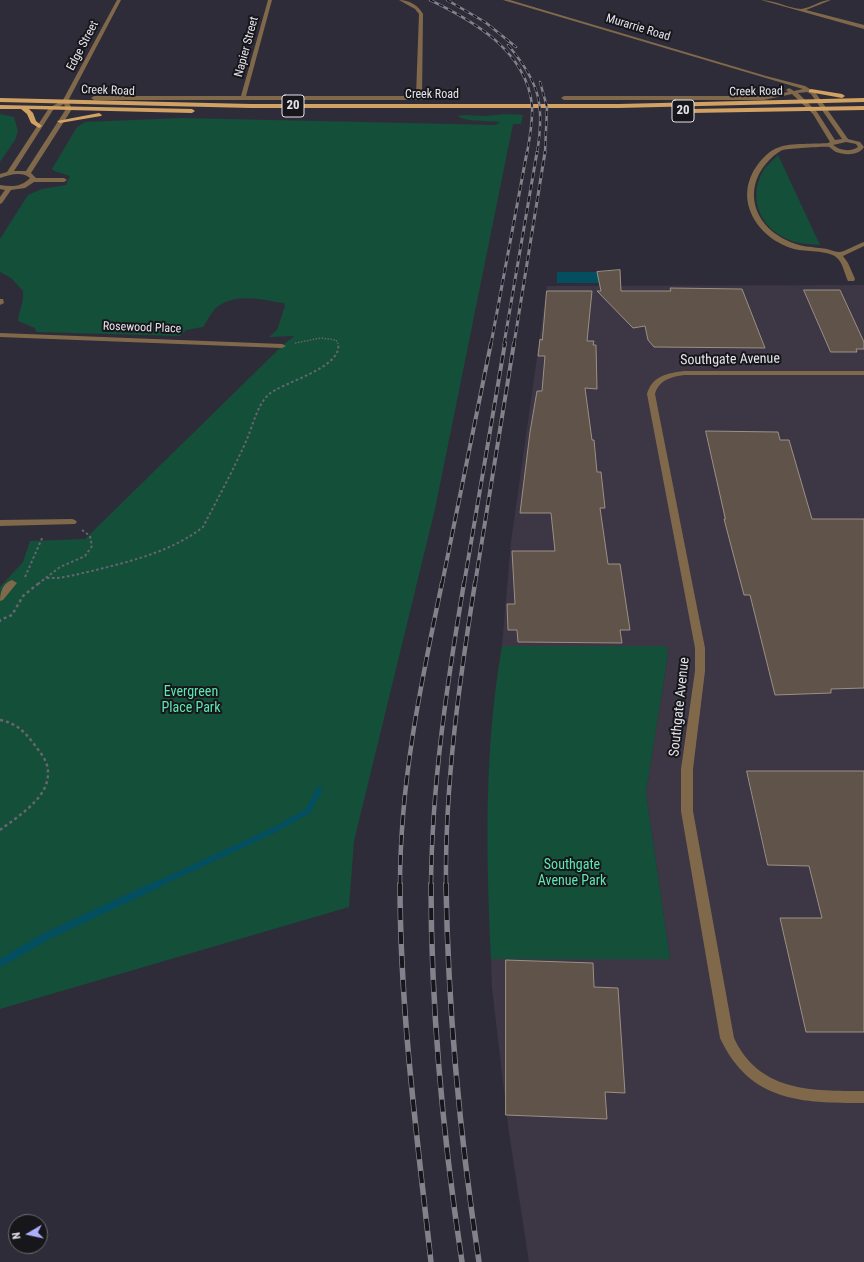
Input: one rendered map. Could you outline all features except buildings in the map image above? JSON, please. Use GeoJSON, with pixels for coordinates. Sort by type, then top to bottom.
{"type":"FeatureCollection","features":[{"type":"Feature","properties":{"kind":"main road"},"geometry":{"type":"LineString","coordinates":[[811,90],[864,100]]}},
{"type":"Feature","properties":{"kind":"main road","name":"Creek Road"},"geometry":{"type":"LineString","coordinates":[[0,100],[251,106],[521,109]]}},
{"type":"Feature","properties":{"kind":"main road","name":"Creek Road"},"geometry":{"type":"LineString","coordinates":[[555,109],[864,100]]}},
{"type":"Feature","properties":{"kind":"main road","name":"Creek Road"},"geometry":{"type":"LineString","coordinates":[[0,108],[118,110],[555,109],[678,111],[864,108]]}},
{"type":"Feature","properties":{"kind":"main road"},"geometry":{"type":"LineString","coordinates":[[23,108],[30,112],[33,122],[39,126]]}},
{"type":"Feature","properties":{"kind":"main road"},"geometry":{"type":"LineString","coordinates":[[60,121],[101,115],[118,110]]}},
{"type":"Feature","properties":{"kind":"street","name":"Edge Street"},"geometry":{"type":"LineString","coordinates":[[65,101],[119,0]]}},
{"type":"Feature","properties":{"kind":"street","name":"Napier Street"},"geometry":{"type":"LineString","coordinates":[[243,98],[270,0]]}},
{"type":"Feature","properties":{"kind":"street"},"geometry":{"type":"LineString","coordinates":[[401,0],[417,8],[421,14],[419,98]]}},
{"type":"Feature","properties":{"kind":"street","name":"Murarrie Road"},"geometry":{"type":"LineString","coordinates":[[505,0],[811,90]]}},
{"type":"Feature","properties":{"kind":"street"},"geometry":{"type":"LineString","coordinates":[[763,0],[864,27]]}},
{"type":"Feature","properties":{"kind":"street"},"geometry":{"type":"LineString","coordinates":[[802,10],[829,0]]}},
{"type":"Feature","properties":{"kind":"street","name":"Murarrie Road"},"geometry":{"type":"LineString","coordinates":[[764,77],[793,92],[804,102],[821,121],[832,144]]}},
{"type":"Feature","properties":{"kind":"street"},"geometry":{"type":"LineString","coordinates":[[811,90],[846,140]]}},
{"type":"Feature","properties":{"kind":"street","name":"Creek Road"},"geometry":{"type":"LineString","coordinates":[[564,98],[764,98],[811,90]]}},
{"type":"Feature","properties":{"kind":"street","name":"Creek Road"},"geometry":{"type":"LineString","coordinates":[[94,98],[440,97]]}},
{"type":"Feature","properties":{"kind":"street"},"geometry":{"type":"LineString","coordinates":[[9,173],[51,109],[65,101],[69,109],[27,174]]}},
{"type":"Feature","properties":{"kind":"street"},"geometry":{"type":"LineString","coordinates":[[832,144],[835,149],[849,152],[858,150],[862,147],[858,143],[846,140],[832,144],[782,148],[775,152],[762,164],[753,178],[750,191],[751,204],[757,218],[768,232],[781,242],[804,249],[828,252],[838,255],[843,261],[851,279]]}},
{"type":"Feature","properties":{"kind":"street"},"geometry":{"type":"LineString","coordinates":[[0,176],[9,173],[27,174],[32,176],[33,180]]}},
{"type":"Feature","properties":{"kind":"street"},"geometry":{"type":"LineString","coordinates":[[0,187],[9,188],[22,186],[33,180],[64,180]]}},
{"type":"Feature","properties":{"kind":"street"},"geometry":{"type":"LineString","coordinates":[[0,202],[9,188]]}},
{"type":"Feature","properties":{"kind":"street"},"geometry":{"type":"LineString","coordinates":[[838,255],[864,244]]}},
{"type":"Feature","properties":{"kind":"street","name":"Rosewood Place"},"geometry":{"type":"LineString","coordinates":[[0,335],[282,346]]}},
{"type":"Feature","properties":{"kind":"street","name":"Southgate Avenue"},"geometry":{"type":"LineString","coordinates":[[864,373],[684,373],[660,380],[654,386],[651,394],[700,648],[700,671],[686,776],[687,811],[727,1038],[733,1051],[746,1067],[761,1079],[781,1090],[816,1096],[864,1097]]}},
{"type":"Feature","properties":{"kind":"street"},"geometry":{"type":"LineString","coordinates":[[0,523],[72,522]]}},
{"type":"Feature","properties":{"kind":"street"},"geometry":{"type":"LineString","coordinates":[[0,598],[12,583]]}},
{"type":"Feature","properties":{"kind":"path"},"geometry":{"type":"LineString","coordinates":[[47,578],[58,579],[154,553],[196,533],[203,527],[247,439],[262,402],[269,394],[329,363],[337,355],[339,349],[336,340],[332,338],[317,339],[282,346]]}},
{"type":"Feature","properties":{"kind":"path"},"geometry":{"type":"LineString","coordinates":[[0,622],[0,620],[12,615],[23,596],[60,568],[85,556],[92,546],[90,536],[72,522]]}},
{"type":"Feature","properties":{"kind":"path"},"geometry":{"type":"LineString","coordinates":[[12,583],[24,578],[43,536]]}},
{"type":"Feature","properties":{"kind":"path"},"geometry":{"type":"LineString","coordinates":[[0,720],[19,726],[28,734],[46,761],[49,773],[47,784],[40,797],[28,810],[0,830]]}},
{"type":"Feature","properties":{"kind":"shaded area"},"geometry":{"type":"Polygon","coordinates":[[[864,285],[864,1262],[529,1262],[509,1133],[492,988],[491,959],[670,959],[646,793],[668,654],[666,646],[502,646],[511,542],[547,286],[864,285]]]}},
{"type":"Feature","properties":{"kind":"green space"},"geometry":{"type":"Polygon","coordinates":[[[0,114],[14,117],[18,131],[15,140],[0,162],[0,114]]]}},
{"type":"Feature","properties":{"kind":"green space","name":"Evergreen Place Park"},"geometry":{"type":"Polygon","coordinates":[[[505,114],[523,115],[521,124],[513,124],[435,509],[354,841],[349,907],[0,1009],[0,587],[23,562],[30,541],[85,539],[294,336],[269,337],[277,330],[285,306],[284,303],[250,298],[241,298],[225,302],[215,309],[203,327],[186,330],[180,336],[36,332],[35,328],[18,321],[23,299],[23,291],[11,278],[0,272],[0,239],[28,195],[42,189],[66,185],[70,176],[52,169],[77,127],[85,122],[182,118],[496,125],[500,122],[467,120],[457,116],[486,116],[505,114]]]}},
{"type":"Feature","properties":{"kind":"green space"},"geometry":{"type":"Polygon","coordinates":[[[778,155],[820,245],[799,243],[787,239],[769,226],[758,209],[756,199],[760,178],[765,168],[778,155]]]}},
{"type":"Feature","properties":{"kind":"green space","name":"Southgate Avenue Park"},"geometry":{"type":"Polygon","coordinates":[[[502,646],[666,646],[668,654],[646,793],[670,959],[491,959],[488,880],[489,763],[496,685],[502,646]]]}},
{"type":"Feature","properties":{"kind":"water"},"geometry":{"type":"Polygon","coordinates":[[[557,272],[597,272],[600,283],[557,283],[557,272]]]}},
{"type":"Feature","properties":{"kind":"waterway"},"geometry":{"type":"LineString","coordinates":[[156,885],[276,829],[308,811],[319,790]]}},
{"type":"Feature","properties":{"kind":"waterway"},"geometry":{"type":"LineString","coordinates":[[0,963],[47,936],[158,884]]}},
{"type":"Feature","properties":{"kind":"railway"},"geometry":{"type":"LineString","coordinates":[[430,0],[447,8],[480,28],[509,54],[520,69],[528,86],[532,105],[532,123],[527,153]]}},
{"type":"Feature","properties":{"kind":"railway"},"geometry":{"type":"LineString","coordinates":[[447,0],[485,22],[516,47]]}},
{"type":"Feature","properties":{"kind":"railway"},"geometry":{"type":"LineString","coordinates":[[508,45],[527,71],[538,95],[540,121],[537,153]]}},
{"type":"Feature","properties":{"kind":"railway"},"geometry":{"type":"LineString","coordinates":[[540,82],[547,107],[545,153]]}},
{"type":"Feature","properties":{"kind":"railway"},"geometry":{"type":"LineString","coordinates":[[491,344],[527,152]]}},
{"type":"Feature","properties":{"kind":"railway"},"geometry":{"type":"LineString","coordinates":[[504,344],[537,152]]}},
{"type":"Feature","properties":{"kind":"railway"},"geometry":{"type":"LineString","coordinates":[[514,344],[545,152]]}},
{"type":"Feature","properties":{"kind":"railway"},"geometry":{"type":"LineString","coordinates":[[442,584],[491,343]]}},
{"type":"Feature","properties":{"kind":"railway"},"geometry":{"type":"LineString","coordinates":[[464,584],[505,343]]}},
{"type":"Feature","properties":{"kind":"railway"},"geometry":{"type":"LineString","coordinates":[[475,584],[514,343]]}},
{"type":"Feature","properties":{"kind":"railway"},"geometry":{"type":"LineString","coordinates":[[400,885],[404,808],[413,733],[419,695],[442,583]]}},
{"type":"Feature","properties":{"kind":"railway"},"geometry":{"type":"LineString","coordinates":[[431,885],[437,771],[446,696],[464,583]]}},
{"type":"Feature","properties":{"kind":"railway"},"geometry":{"type":"LineString","coordinates":[[446,884],[448,809],[454,734],[475,583]]}},
{"type":"Feature","properties":{"kind":"railway"},"geometry":{"type":"LineString","coordinates":[[446,884],[449,979],[456,1074],[466,1168],[479,1262]]}},
{"type":"Feature","properties":{"kind":"railway"},"geometry":{"type":"LineString","coordinates":[[400,885],[406,1026],[431,1262]]}},
{"type":"Feature","properties":{"kind":"railway"},"geometry":{"type":"LineString","coordinates":[[431,885],[433,979],[439,1074],[449,1168],[462,1262]]}}]}
